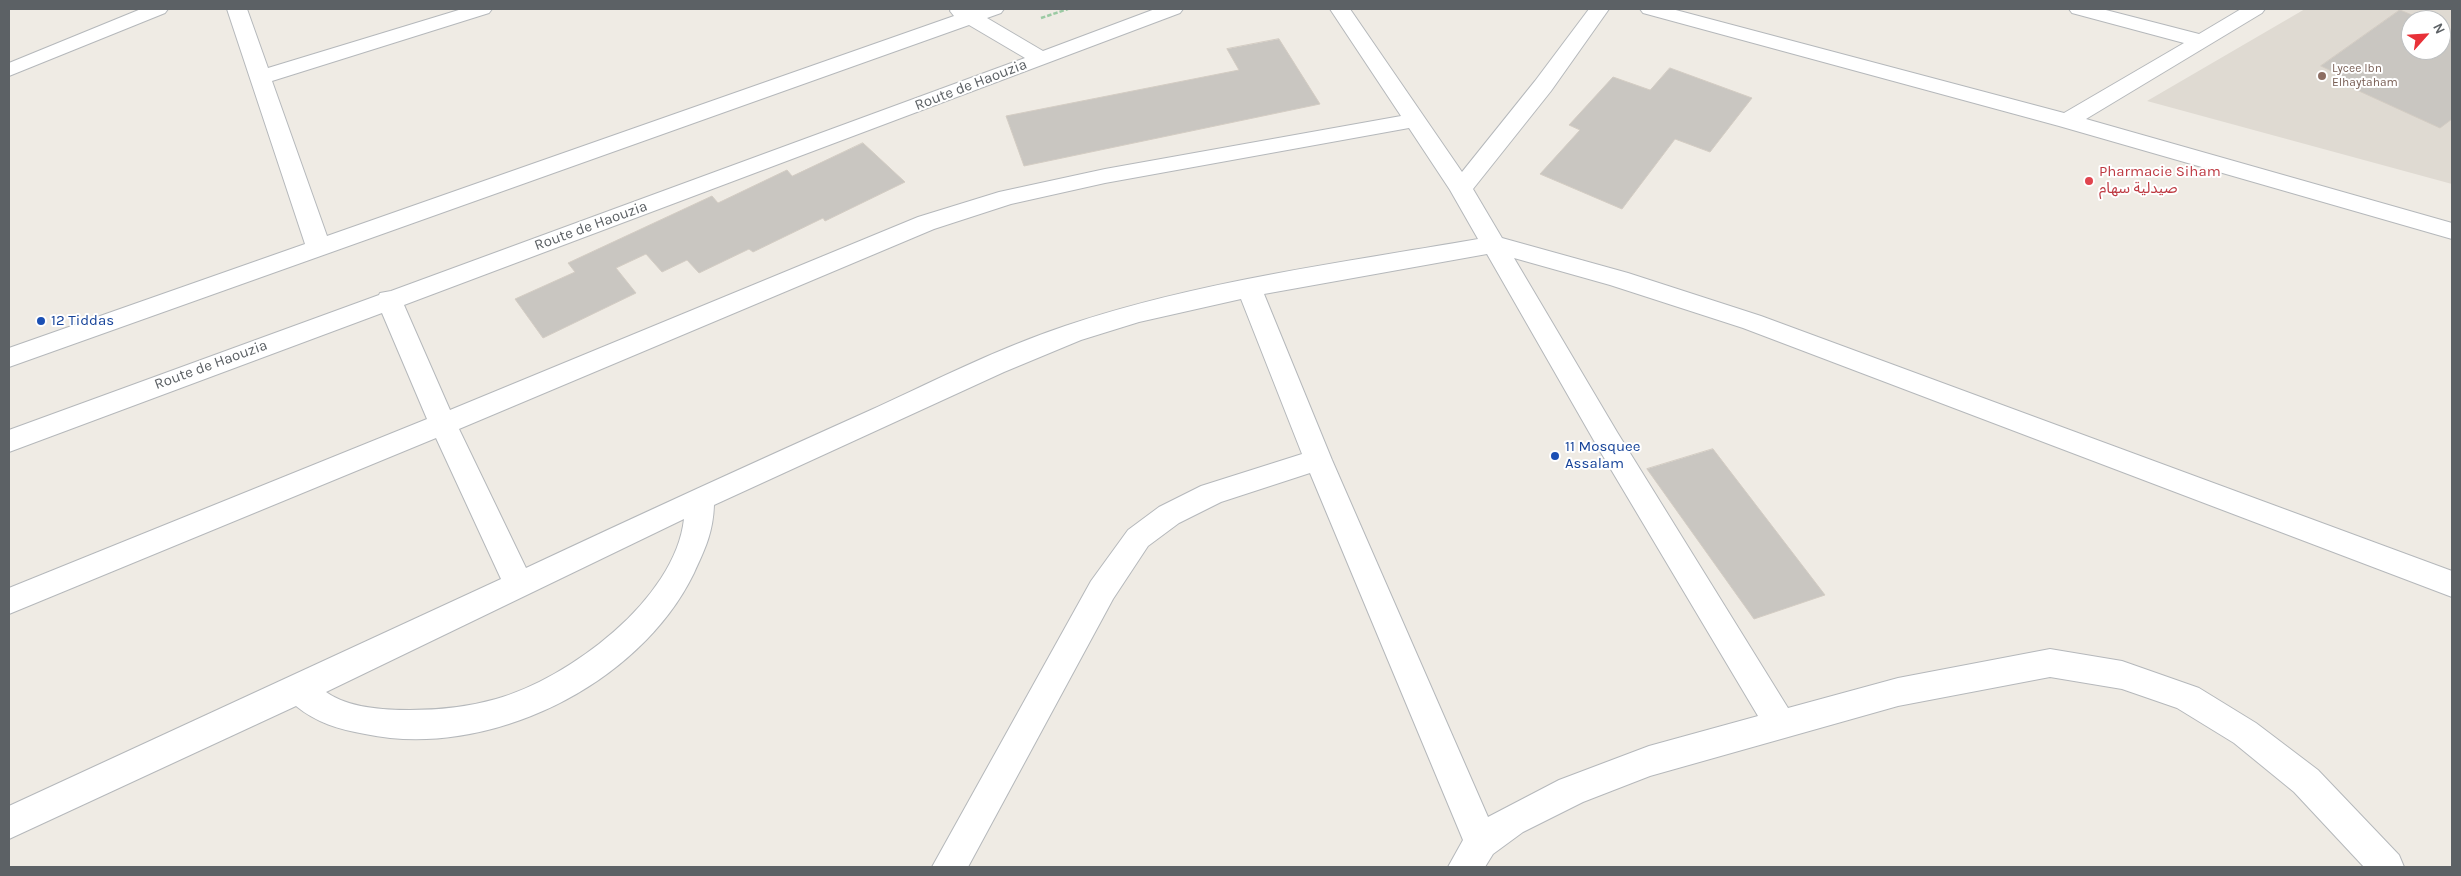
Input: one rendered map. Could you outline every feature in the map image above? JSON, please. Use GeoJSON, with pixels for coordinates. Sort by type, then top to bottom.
{"type":"FeatureCollection","features":[{"type":"Feature","properties":{"kind":"street"},"geometry":{"type":"LineString","coordinates":[[9,70],[158,9]]}},
{"type":"Feature","properties":{"kind":"street"},"geometry":{"type":"LineString","coordinates":[[237,9],[262,77],[319,249]]}},
{"type":"Feature","properties":{"kind":"street"},"geometry":{"type":"LineString","coordinates":[[262,77],[444,14],[482,9]]}},
{"type":"Feature","properties":{"kind":"street"},"geometry":{"type":"LineString","coordinates":[[9,358],[319,249],[964,13],[994,9]]}},
{"type":"Feature","properties":{"kind":"street","name":"Route de Haouzia"},"geometry":{"type":"LineString","coordinates":[[9,441],[1173,9]]}},
{"type":"Feature","properties":{"kind":"street"},"geometry":{"type":"LineString","coordinates":[[1461,188],[1543,86],[1599,9]]}},
{"type":"Feature","properties":{"kind":"street"},"geometry":{"type":"LineString","coordinates":[[1656,9],[2067,121],[2452,232]]}},
{"type":"Feature","properties":{"kind":"street"},"geometry":{"type":"LineString","coordinates":[[2079,9],[2202,41]]}},
{"type":"Feature","properties":{"kind":"street"},"geometry":{"type":"LineString","coordinates":[[2067,121],[2255,9]]}},
{"type":"Feature","properties":{"kind":"street"},"geometry":{"type":"LineString","coordinates":[[964,13],[1042,59]]}},
{"type":"Feature","properties":{"kind":"street"},"geometry":{"type":"LineString","coordinates":[[1350,14],[1495,244],[1607,439],[1780,724]]}},
{"type":"Feature","properties":{"kind":"street"},"geometry":{"type":"LineString","coordinates":[[9,601],[443,424],[926,223],[1007,197],[1105,176],[1416,120]]}},
{"type":"Feature","properties":{"kind":"street"},"geometry":{"type":"LineString","coordinates":[[9,822],[298,690],[700,499],[995,365],[1072,333],[1137,313],[1249,288],[1495,244],[1619,279],[1752,322],[2452,584]]}},
{"type":"Feature","properties":{"kind":"street"},"geometry":{"type":"LineString","coordinates":[[1249,288],[1473,855],[1511,820],[1571,791],[1649,761],[1898,692],[2050,663],[2122,675],[2188,698],[2245,733],[2306,782],[2388,867]]}},
{"type":"Feature","properties":{"kind":"street"},"geometry":{"type":"LineString","coordinates":[[389,300],[443,424],[519,585]]}},
{"type":"Feature","properties":{"kind":"street"},"geometry":{"type":"LineString","coordinates":[[949,867],[1102,590],[1138,538],[1169,515],[1211,494],[1318,460]]}},
{"type":"Feature","properties":{"kind":"street"},"geometry":{"type":"LineString","coordinates":[[298,690],[334,714],[383,726],[438,726],[496,714],[554,691],[604,660],[647,621],[677,580],[696,538],[700,499]]}},
{"type":"Feature","properties":{"kind":"shaded area","name":"Lycee Ibn Elhaytaham"},"geometry":{"type":"Polygon","coordinates":[[[2305,9],[2452,9],[2452,184],[2147,101],[2305,9]]]}},
{"type":"Feature","properties":{"kind":"building"},"geometry":{"type":"Polygon","coordinates":[[[2400,10],[2401,60],[2451,60],[2452,32],[2452,119],[2440,128],[2335,80],[2344,77],[2321,66],[2400,10]]]}},
{"type":"Feature","properties":{"kind":"building"},"geometry":{"type":"Polygon","coordinates":[[[1279,39],[1320,104],[1024,166],[1006,116],[1239,70],[1227,49],[1279,39]]]}},
{"type":"Feature","properties":{"kind":"building"},"geometry":{"type":"Polygon","coordinates":[[[1670,68],[1752,98],[1710,152],[1675,139],[1622,209],[1540,174],[1580,130],[1569,125],[1613,77],[1650,90],[1670,68]]]}},
{"type":"Feature","properties":{"kind":"building"},"geometry":{"type":"Polygon","coordinates":[[[863,143],[905,182],[825,221],[823,218],[753,252],[749,249],[699,273],[687,260],[662,272],[646,254],[616,268],[636,293],[543,338],[515,299],[575,272],[568,263],[712,196],[718,203],[787,170],[792,176],[863,143]]]}},
{"type":"Feature","properties":{"kind":"building"},"geometry":{"type":"Polygon","coordinates":[[[1713,449],[1825,595],[1754,619],[1647,469],[1713,449]]]}},
{"type":"Feature","properties":{"kind":"place","name":"Lycee Ibn Elhaytaham"},"geometry":{"type":"Point","coordinates":[2322,76]}},
{"type":"Feature","properties":{"kind":"place","name":"Pharmacie Siham صيدلية سهام"},"geometry":{"type":"Point","coordinates":[2089,181]}},
{"type":"Feature","properties":{"kind":"place","name":"12 Tiddas"},"geometry":{"type":"Point","coordinates":[41,321]}},
{"type":"Feature","properties":{"kind":"place","name":"11 Mosquee Assalam"},"geometry":{"type":"Point","coordinates":[1555,456]}}]}
